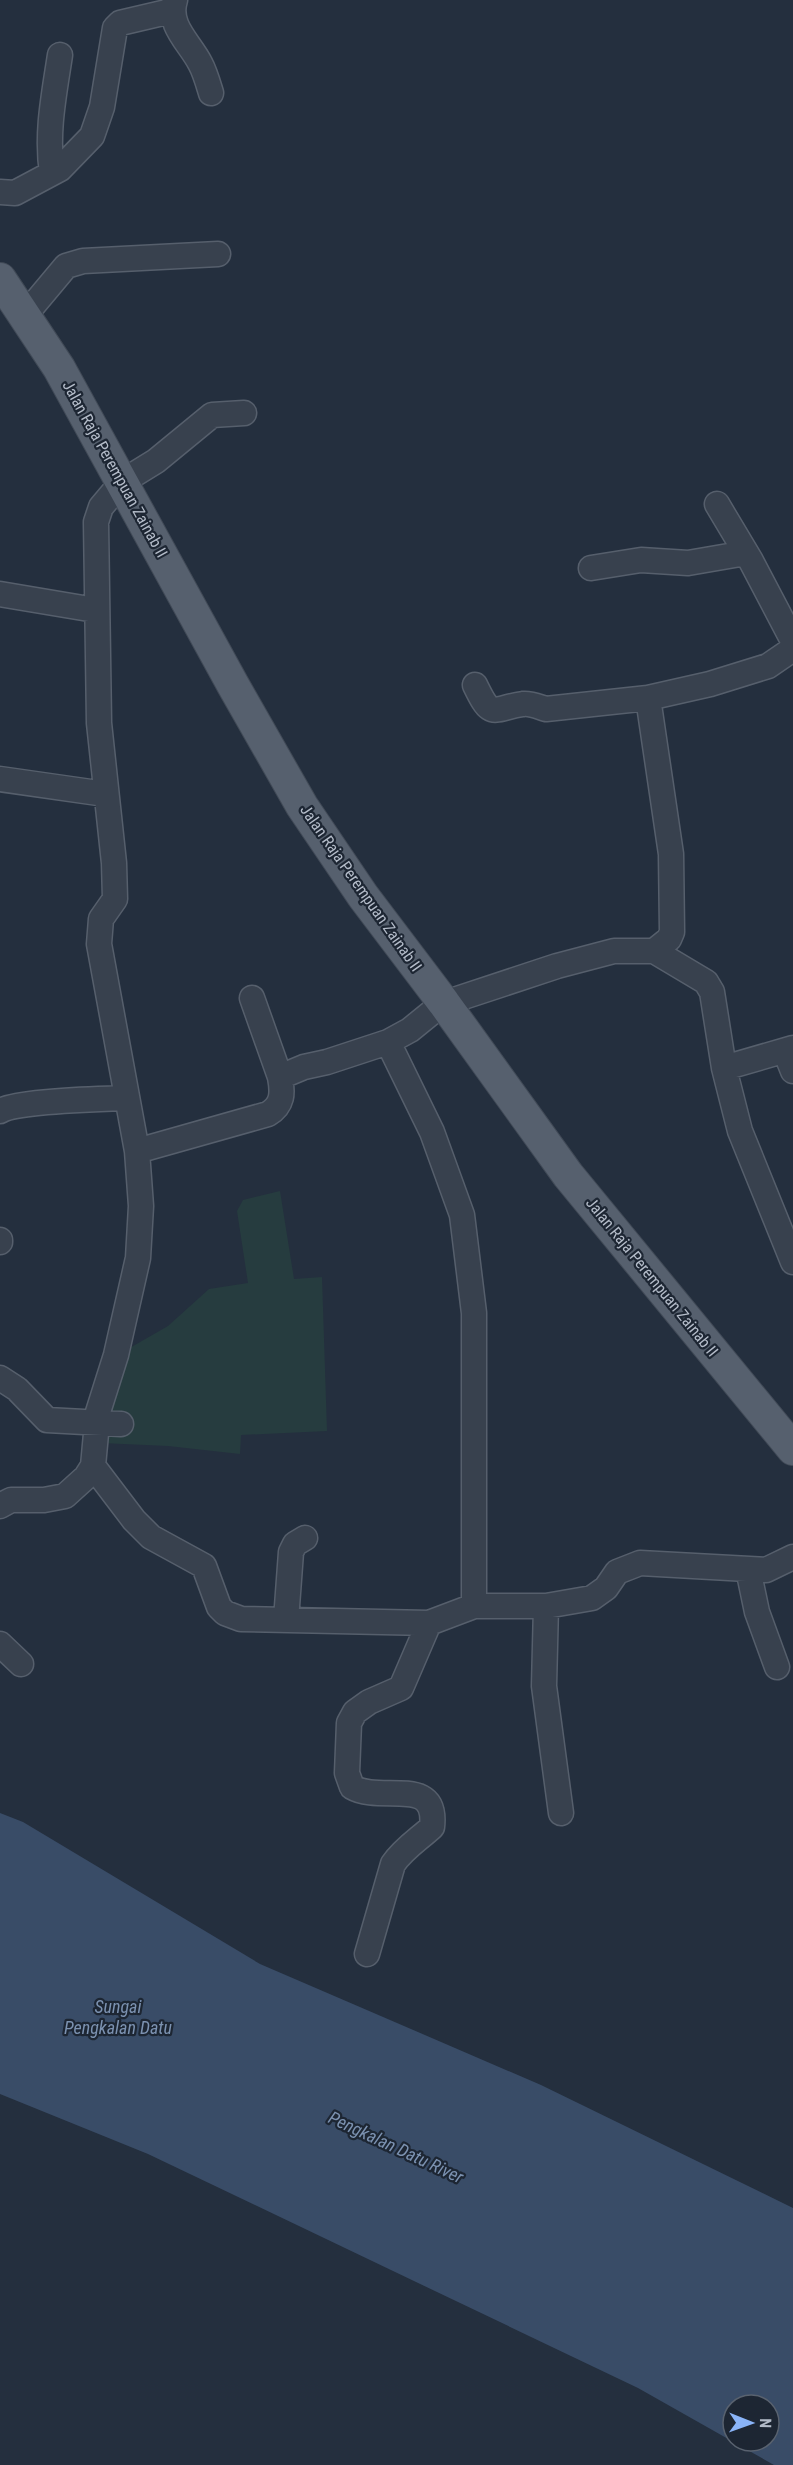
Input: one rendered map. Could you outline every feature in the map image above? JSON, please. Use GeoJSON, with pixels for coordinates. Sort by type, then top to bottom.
{"type":"FeatureCollection","features":[{"type":"Feature","properties":{"kind":"main road","name":"Jalan Raja Perempuan Zainab II"},"geometry":{"type":"LineString","coordinates":[[0,279],[59,368],[302,806],[363,896],[444,1003],[568,1175],[793,1449]]}},
{"type":"Feature","properties":{"kind":"street"},"geometry":{"type":"LineString","coordinates":[[0,192],[15,193],[60,169],[92,136],[102,107],[115,28],[120,23],[173,6],[179,30],[200,62],[211,93]]}},
{"type":"Feature","properties":{"kind":"street"},"geometry":{"type":"LineString","coordinates":[[52,173],[48,148],[60,55]]}},
{"type":"Feature","properties":{"kind":"street"},"geometry":{"type":"LineString","coordinates":[[25,315],[66,266],[83,261],[218,254]]}},
{"type":"Feature","properties":{"kind":"street"},"geometry":{"type":"LineString","coordinates":[[0,1506],[11,1500],[44,1500],[65,1496],[86,1477],[93,1466],[109,1424],[102,1395],[116,1355],[138,1258],[141,1206],[137,1151],[99,944],[101,919],[115,899],[114,863],[99,723],[95,610],[96,522],[101,507],[122,482],[156,461],[212,415],[244,412]]}},
{"type":"Feature","properties":{"kind":"street"},"geometry":{"type":"LineString","coordinates":[[717,504],[793,641]]}},
{"type":"Feature","properties":{"kind":"street"},"geometry":{"type":"LineString","coordinates":[[591,568],[641,560],[688,563],[746,553]]}},
{"type":"Feature","properties":{"kind":"street"},"geometry":{"type":"LineString","coordinates":[[0,594],[95,610]]}},
{"type":"Feature","properties":{"kind":"street"},"geometry":{"type":"LineString","coordinates":[[475,685],[484,705],[491,710],[499,711],[522,704],[531,704],[546,709],[648,698],[710,684],[768,666],[793,649]]}},
{"type":"Feature","properties":{"kind":"street"},"geometry":{"type":"LineString","coordinates":[[648,698],[671,854],[672,933],[669,939],[654,951]]}},
{"type":"Feature","properties":{"kind":"street"},"geometry":{"type":"LineString","coordinates":[[0,779],[105,794]]}},
{"type":"Feature","properties":{"kind":"street"},"geometry":{"type":"LineString","coordinates":[[280,1077],[304,1067],[388,1042],[410,1030],[444,1003],[557,966],[614,951],[654,951],[706,982],[712,992],[724,1068],[740,1131],[793,1262]]}},
{"type":"Feature","properties":{"kind":"street"},"geometry":{"type":"LineString","coordinates":[[137,1151],[268,1114],[277,1108],[282,1088],[280,1077],[252,998]]}},
{"type":"Feature","properties":{"kind":"street"},"geometry":{"type":"LineString","coordinates":[[388,1042],[432,1132],[462,1215],[474,1313],[474,1606]]}},
{"type":"Feature","properties":{"kind":"street"},"geometry":{"type":"LineString","coordinates":[[724,1068],[790,1056]]}},
{"type":"Feature","properties":{"kind":"street"},"geometry":{"type":"LineString","coordinates":[[0,1112],[5,1108],[29,1105],[127,1098]]}},
{"type":"Feature","properties":{"kind":"street"},"geometry":{"type":"LineString","coordinates":[[0,1378],[17,1389],[47,1420],[109,1424]]}},
{"type":"Feature","properties":{"kind":"street"},"geometry":{"type":"LineString","coordinates":[[93,1466],[134,1520],[151,1536],[204,1566],[215,1599],[225,1613],[241,1618],[429,1623],[474,1606],[546,1606],[592,1598],[606,1588],[617,1572],[640,1563],[766,1570],[793,1557]]}},
{"type":"Feature","properties":{"kind":"street"},"geometry":{"type":"LineString","coordinates":[[286,1620],[291,1552],[295,1544],[305,1538]]}},
{"type":"Feature","properties":{"kind":"street"},"geometry":{"type":"LineString","coordinates":[[748,1569],[757,1612],[777,1667]]}},
{"type":"Feature","properties":{"kind":"street"},"geometry":{"type":"LineString","coordinates":[[546,1606],[544,1686],[561,1813]]}},
{"type":"Feature","properties":{"kind":"street"},"geometry":{"type":"LineString","coordinates":[[366,1954],[393,1864],[400,1854],[432,1827],[434,1814],[430,1802],[422,1796],[362,1793],[352,1787],[347,1773],[350,1723],[355,1712],[369,1702],[401,1688],[429,1623]]}},
{"type":"Feature","properties":{"kind":"street"},"geometry":{"type":"LineString","coordinates":[[0,1644],[21,1664]]}},
{"type":"Feature","properties":{"kind":"green space"},"geometry":{"type":"Polygon","coordinates":[[[280,1191],[294,1279],[322,1277],[327,1431],[241,1435],[240,1454],[168,1446],[101,1443],[121,1353],[168,1326],[209,1289],[248,1283],[237,1211],[243,1200],[280,1191]]]}},
{"type":"Feature","properties":{"kind":"water","name":"Sungai Pengkalan Datu"},"geometry":{"type":"Polygon","coordinates":[[[0,1813],[23,1822],[260,1964],[541,2085],[793,2208],[793,2465],[774,2465],[753,2453],[781,2453],[781,2393],[721,2393],[721,2435],[638,2388],[148,2154],[0,2094],[0,1813]]]}},
{"type":"Feature","properties":{"kind":"water label","name":"Pengkalan Datu River"},"geometry":{"type":"Point","coordinates":[396,2147]}}]}
